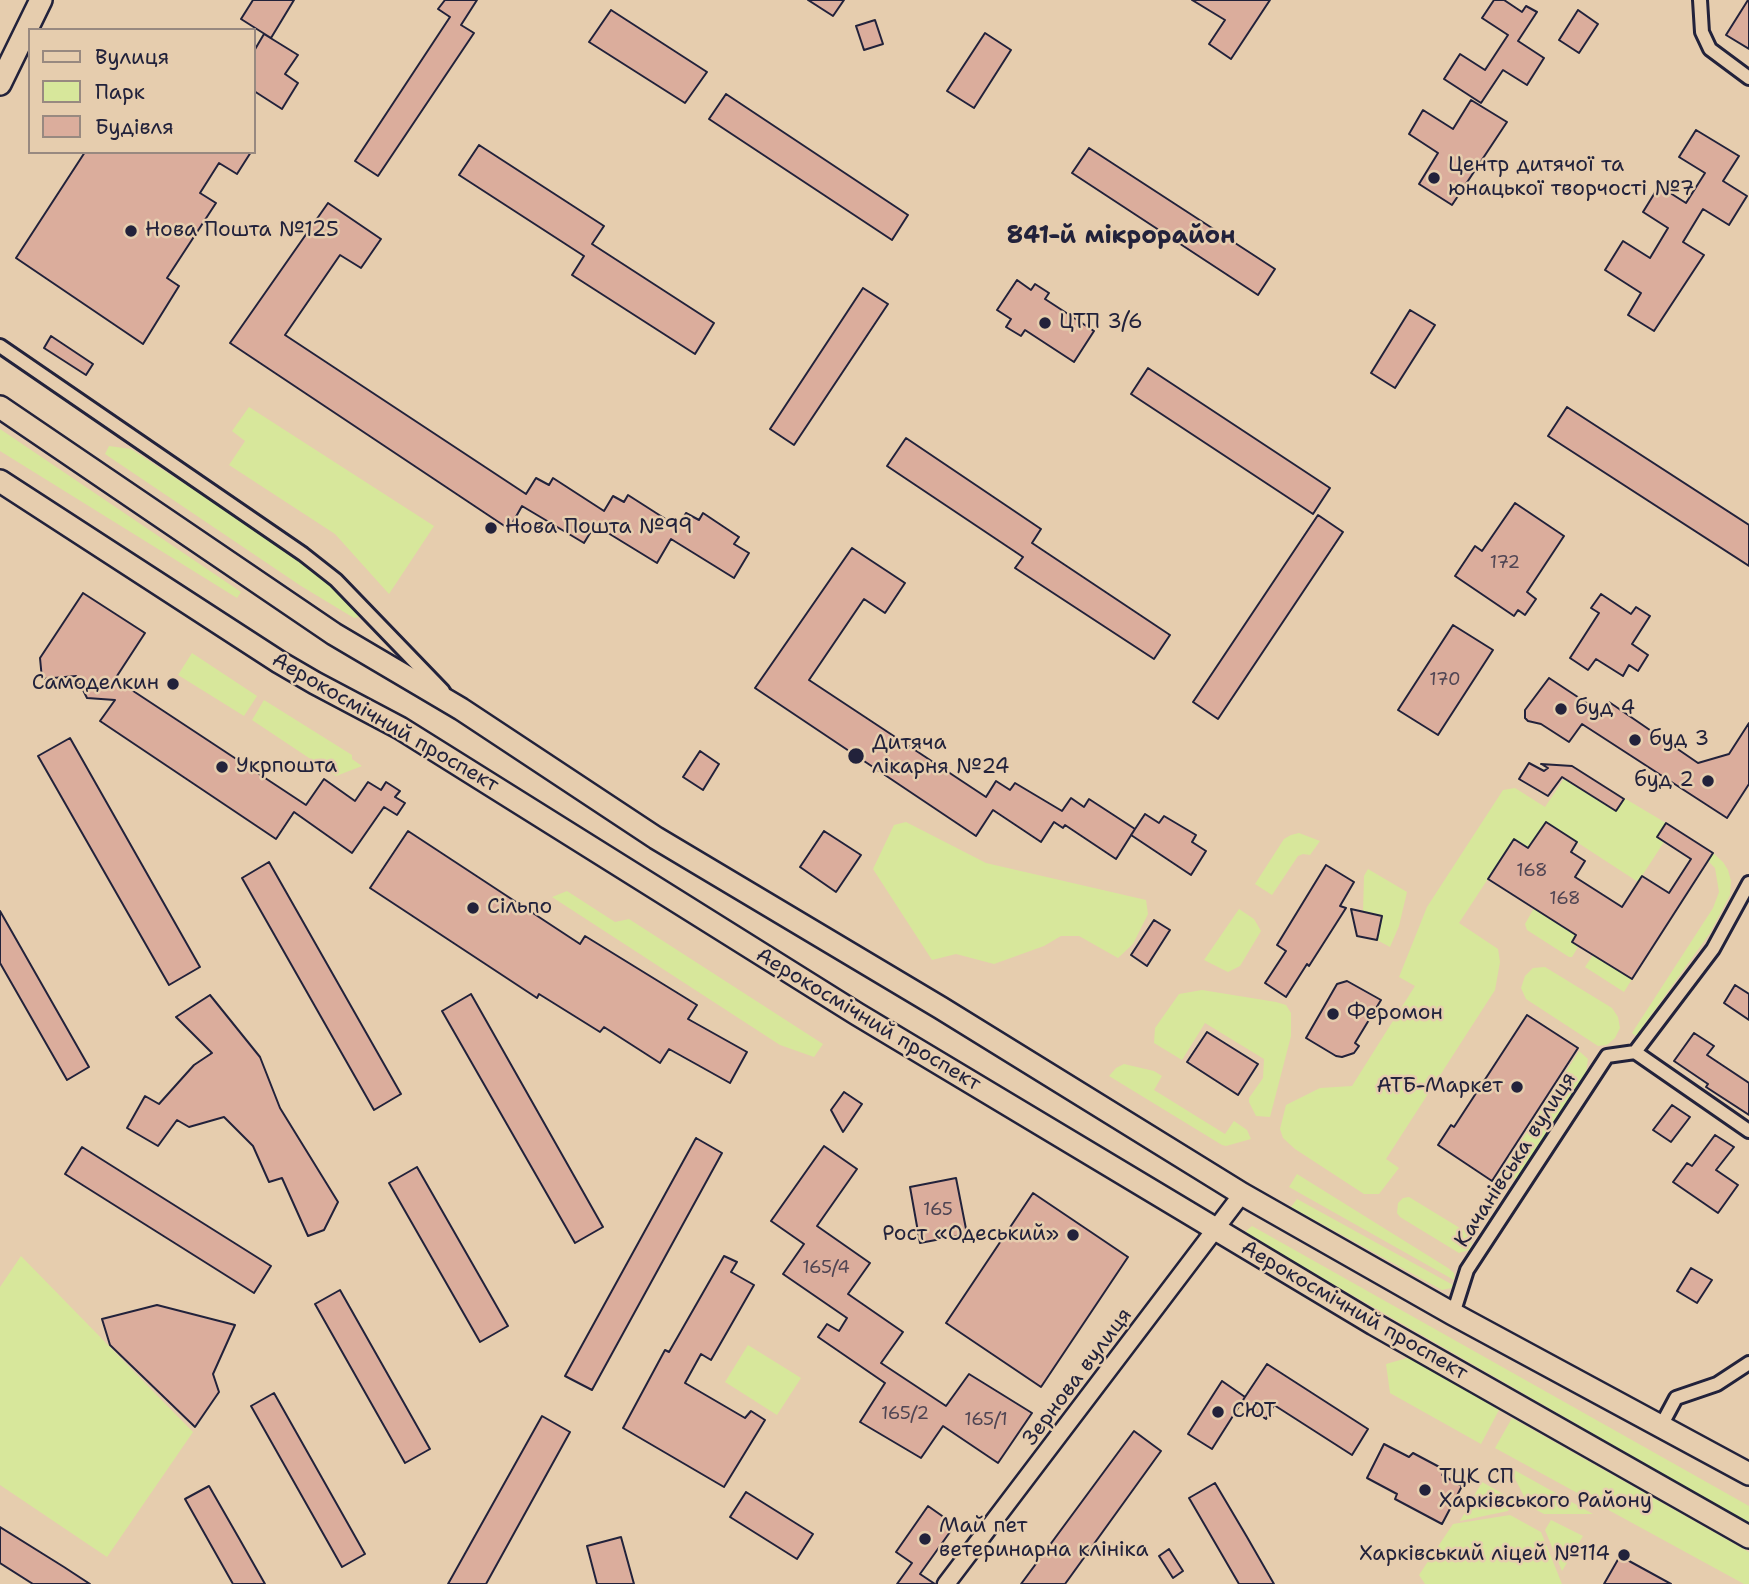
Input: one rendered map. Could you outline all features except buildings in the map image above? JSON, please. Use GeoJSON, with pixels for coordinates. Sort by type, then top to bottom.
{"type":"FeatureCollection","features":[{"type":"Feature","properties":{"kind":"main road"},"geometry":{"type":"LineString","coordinates":[[0,84],[41,0]]}},
{"type":"Feature","properties":{"kind":"main road"},"geometry":{"type":"LineString","coordinates":[[0,407],[334,634],[461,709],[656,838],[1242,1194],[1453,1314],[1749,1474]]}},
{"type":"Feature","properties":{"kind":"main road","name":"Аерокосмічний проспект"},"geometry":{"type":"LineString","coordinates":[[0,481],[279,662],[400,728],[858,1014],[1374,1324],[1749,1537]]}},
{"type":"Feature","properties":{"kind":"street"},"geometry":{"type":"LineString","coordinates":[[1700,0],[1702,32],[1710,49],[1749,78]]}},
{"type":"Feature","properties":{"kind":"street"},"geometry":{"type":"LineString","coordinates":[[0,346],[336,580],[461,709]]}},
{"type":"Feature","properties":{"kind":"street"},"geometry":{"type":"LineString","coordinates":[[1749,883],[1713,949],[1635,1052],[1749,1131]]}},
{"type":"Feature","properties":{"kind":"street","name":"Качанівська вулиця"},"geometry":{"type":"LineString","coordinates":[[1453,1314],[1467,1270],[1607,1056],[1635,1052]]}},
{"type":"Feature","properties":{"kind":"street","name":"Зернова вулиця"},"geometry":{"type":"LineString","coordinates":[[946,1584],[1242,1194]]}},
{"type":"Feature","properties":{"kind":"street"},"geometry":{"type":"LineString","coordinates":[[1661,1426],[1676,1398],[1717,1384],[1749,1363]]}},
{"type":"Feature","properties":{"kind":"green space"},"geometry":{"type":"Polygon","coordinates":[[[249,407],[434,526],[389,594],[335,534],[229,465],[245,441],[232,431],[249,407]]]}},
{"type":"Feature","properties":{"kind":"green space"},"geometry":{"type":"Polygon","coordinates":[[[0,429],[241,592],[237,598],[0,451],[0,429]]]}},
{"type":"Feature","properties":{"kind":"green space"},"geometry":{"type":"Polygon","coordinates":[[[109,446],[131,449],[320,572],[342,594],[359,617],[354,618],[301,586],[105,454],[109,446]]]}},
{"type":"Feature","properties":{"kind":"green space"},"geometry":{"type":"Polygon","coordinates":[[[192,653],[257,696],[244,716],[178,675],[192,653]]]}},
{"type":"Feature","properties":{"kind":"green space"},"geometry":{"type":"Polygon","coordinates":[[[264,700],[352,755],[352,759],[362,766],[336,776],[252,720],[264,700]]]}},
{"type":"Feature","properties":{"kind":"green space"},"geometry":{"type":"Polygon","coordinates":[[[1577,770],[1666,823],[1657,837],[1664,842],[1638,882],[1546,822],[1528,848],[1514,839],[1459,923],[1498,949],[1500,962],[1495,990],[1386,1159],[1399,1168],[1379,1194],[1364,1194],[1295,1149],[1283,1138],[1280,1129],[1286,1105],[1320,1088],[1352,1086],[1415,986],[1399,977],[1427,907],[1503,790],[1515,788],[1545,807],[1567,774],[1577,770]]]}},
{"type":"Feature","properties":{"kind":"green space"},"geometry":{"type":"Polygon","coordinates":[[[906,822],[986,863],[1146,900],[1148,914],[1133,944],[1118,958],[1079,936],[1061,936],[1044,946],[994,964],[956,954],[932,960],[873,869],[894,825],[906,822]]]}},
{"type":"Feature","properties":{"kind":"green space"},"geometry":{"type":"Polygon","coordinates":[[[1299,833],[1320,841],[1310,855],[1298,856],[1272,895],[1255,884],[1284,839],[1299,833]]]}},
{"type":"Feature","properties":{"kind":"green space"},"geometry":{"type":"Polygon","coordinates":[[[1713,853],[1728,870],[1731,881],[1730,895],[1710,933],[1636,1036],[1632,1033],[1713,908],[1719,892],[1715,868],[1708,861],[1713,853]]]}},
{"type":"Feature","properties":{"kind":"green space"},"geometry":{"type":"Polygon","coordinates":[[[1368,869],[1407,892],[1399,926],[1390,947],[1377,940],[1382,916],[1363,912],[1364,876],[1368,869]]]}},
{"type":"Feature","properties":{"kind":"green space"},"geometry":{"type":"Polygon","coordinates":[[[567,891],[615,922],[629,919],[823,1044],[814,1057],[780,1045],[552,897],[567,891]]]}},
{"type":"Feature","properties":{"kind":"green space"},"geometry":{"type":"Polygon","coordinates":[[[1534,908],[1576,935],[1572,942],[1578,947],[1572,957],[1527,930],[1525,924],[1534,908]]]}},
{"type":"Feature","properties":{"kind":"green space"},"geometry":{"type":"Polygon","coordinates":[[[1239,909],[1254,919],[1261,931],[1240,966],[1228,972],[1204,960],[1239,909]]]}},
{"type":"Feature","properties":{"kind":"green space"},"geometry":{"type":"Polygon","coordinates":[[[1593,955],[1632,979],[1624,992],[1585,967],[1593,955]]]}},
{"type":"Feature","properties":{"kind":"green space"},"geometry":{"type":"Polygon","coordinates":[[[1545,967],[1612,1008],[1618,1017],[1620,1028],[1615,1038],[1607,1045],[1598,1046],[1526,999],[1521,988],[1525,976],[1533,968],[1545,967]]]}},
{"type":"Feature","properties":{"kind":"green space"},"geometry":{"type":"Polygon","coordinates":[[[1202,990],[1276,1002],[1286,1005],[1291,1013],[1291,1036],[1270,1117],[1256,1116],[1249,1102],[1263,1078],[1264,1059],[1205,1023],[1182,1060],[1154,1043],[1155,1028],[1179,994],[1202,990]]]}},
{"type":"Feature","properties":{"kind":"green space"},"geometry":{"type":"Polygon","coordinates":[[[1579,1051],[1588,1059],[1586,1073],[1518,1178],[1504,1182],[1497,1179],[1579,1051]]]}},
{"type":"Feature","properties":{"kind":"green space"},"geometry":{"type":"Polygon","coordinates":[[[1124,1064],[1154,1071],[1162,1076],[1154,1090],[1225,1134],[1234,1121],[1247,1130],[1251,1139],[1222,1145],[1109,1076],[1124,1064]]]}},
{"type":"Feature","properties":{"kind":"green space"},"geometry":{"type":"Polygon","coordinates":[[[1297,1174],[1448,1268],[1454,1273],[1454,1280],[1289,1187],[1297,1174]]]}},
{"type":"Feature","properties":{"kind":"green space"},"geometry":{"type":"Polygon","coordinates":[[[1409,1197],[1468,1233],[1473,1239],[1469,1250],[1459,1253],[1400,1217],[1397,1213],[1398,1203],[1409,1197]]]}},
{"type":"Feature","properties":{"kind":"green space"},"geometry":{"type":"Polygon","coordinates":[[[1297,1199],[1453,1285],[1442,1290],[1291,1207],[1297,1199]]]}},
{"type":"Feature","properties":{"kind":"green space"},"geometry":{"type":"Polygon","coordinates":[[[1252,1226],[1749,1506],[1749,1523],[1251,1237],[1246,1231],[1252,1226]]]}},
{"type":"Feature","properties":{"kind":"green space"},"geometry":{"type":"Polygon","coordinates":[[[21,1256],[193,1432],[107,1557],[0,1485],[0,1287],[21,1256]]]}},
{"type":"Feature","properties":{"kind":"green space"},"geometry":{"type":"Polygon","coordinates":[[[748,1345],[801,1378],[777,1415],[725,1382],[748,1345]]]}},
{"type":"Feature","properties":{"kind":"green space"},"geometry":{"type":"Polygon","coordinates":[[[1411,1357],[1499,1410],[1481,1444],[1390,1393],[1386,1364],[1411,1357]]]}},
{"type":"Feature","properties":{"kind":"green space"},"geometry":{"type":"Polygon","coordinates":[[[1512,1418],[1749,1552],[1749,1584],[1744,1584],[1495,1448],[1512,1418]]]}},
{"type":"Feature","properties":{"kind":"green space"},"geometry":{"type":"Polygon","coordinates":[[[1509,1467],[1593,1514],[1544,1514],[1529,1506],[1509,1467]]]}},
{"type":"Feature","properties":{"kind":"green space"},"geometry":{"type":"Polygon","coordinates":[[[1482,1482],[1514,1500],[1508,1511],[1460,1521],[1482,1482]]]}},
{"type":"Feature","properties":{"kind":"green space"},"geometry":{"type":"Polygon","coordinates":[[[1510,1515],[1541,1532],[1562,1584],[1425,1584],[1419,1575],[1453,1524],[1510,1515]]]}},
{"type":"Feature","properties":{"kind":"green space"},"geometry":{"type":"Polygon","coordinates":[[[1551,1520],[1583,1536],[1562,1571],[1545,1530],[1551,1520]]]}},
{"type":"Feature","properties":{"kind":"place","name":"Центр дитячої та юнацької творчості №7"},"geometry":{"type":"Point","coordinates":[1434,178]}},
{"type":"Feature","properties":{"kind":"place","name":"Нова Пошта №125"},"geometry":{"type":"Point","coordinates":[131,231]}},
{"type":"Feature","properties":{"kind":"place","name":"ЦТП 3/6"},"geometry":{"type":"Point","coordinates":[1045,323]}},
{"type":"Feature","properties":{"kind":"place","name":"Нова Пошта №99"},"geometry":{"type":"Point","coordinates":[491,528]}},
{"type":"Feature","properties":{"kind":"place","name":"Самоделкин"},"geometry":{"type":"Point","coordinates":[173,684]}},
{"type":"Feature","properties":{"kind":"place","name":"буд 4"},"geometry":{"type":"Point","coordinates":[1561,709]}},
{"type":"Feature","properties":{"kind":"place","name":"буд 3"},"geometry":{"type":"Point","coordinates":[1635,740]}},
{"type":"Feature","properties":{"kind":"place","name":"Дитяча лікарня №24"},"geometry":{"type":"Point","coordinates":[856,756]}},
{"type":"Feature","properties":{"kind":"place","name":"Укрпошта"},"geometry":{"type":"Point","coordinates":[222,767]}},
{"type":"Feature","properties":{"kind":"place","name":"буд 2"},"geometry":{"type":"Point","coordinates":[1708,781]}},
{"type":"Feature","properties":{"kind":"place","name":"Сільпо"},"geometry":{"type":"Point","coordinates":[473,908]}},
{"type":"Feature","properties":{"kind":"place","name":"Феромон"},"geometry":{"type":"Point","coordinates":[1333,1014]}},
{"type":"Feature","properties":{"kind":"place","name":"АТБ-Маркет"},"geometry":{"type":"Point","coordinates":[1517,1087]}},
{"type":"Feature","properties":{"kind":"place","name":"Рост «Одеський»"},"geometry":{"type":"Point","coordinates":[1073,1235]}},
{"type":"Feature","properties":{"kind":"place","name":"СЮТ"},"geometry":{"type":"Point","coordinates":[1218,1412]}},
{"type":"Feature","properties":{"kind":"place","name":"ТЦК СП Харківського Району"},"geometry":{"type":"Point","coordinates":[1425,1490]}},
{"type":"Feature","properties":{"kind":"place","name":"Май пет ветеринарна клініка"},"geometry":{"type":"Point","coordinates":[925,1539]}},
{"type":"Feature","properties":{"kind":"place","name":"Харківський ліцей №114"},"geometry":{"type":"Point","coordinates":[1624,1555]}},
{"type":"Feature","properties":{"kind":"district","name":"841-й мікрорайон"},"geometry":{"type":"Point","coordinates":[1121,237]}}]}
